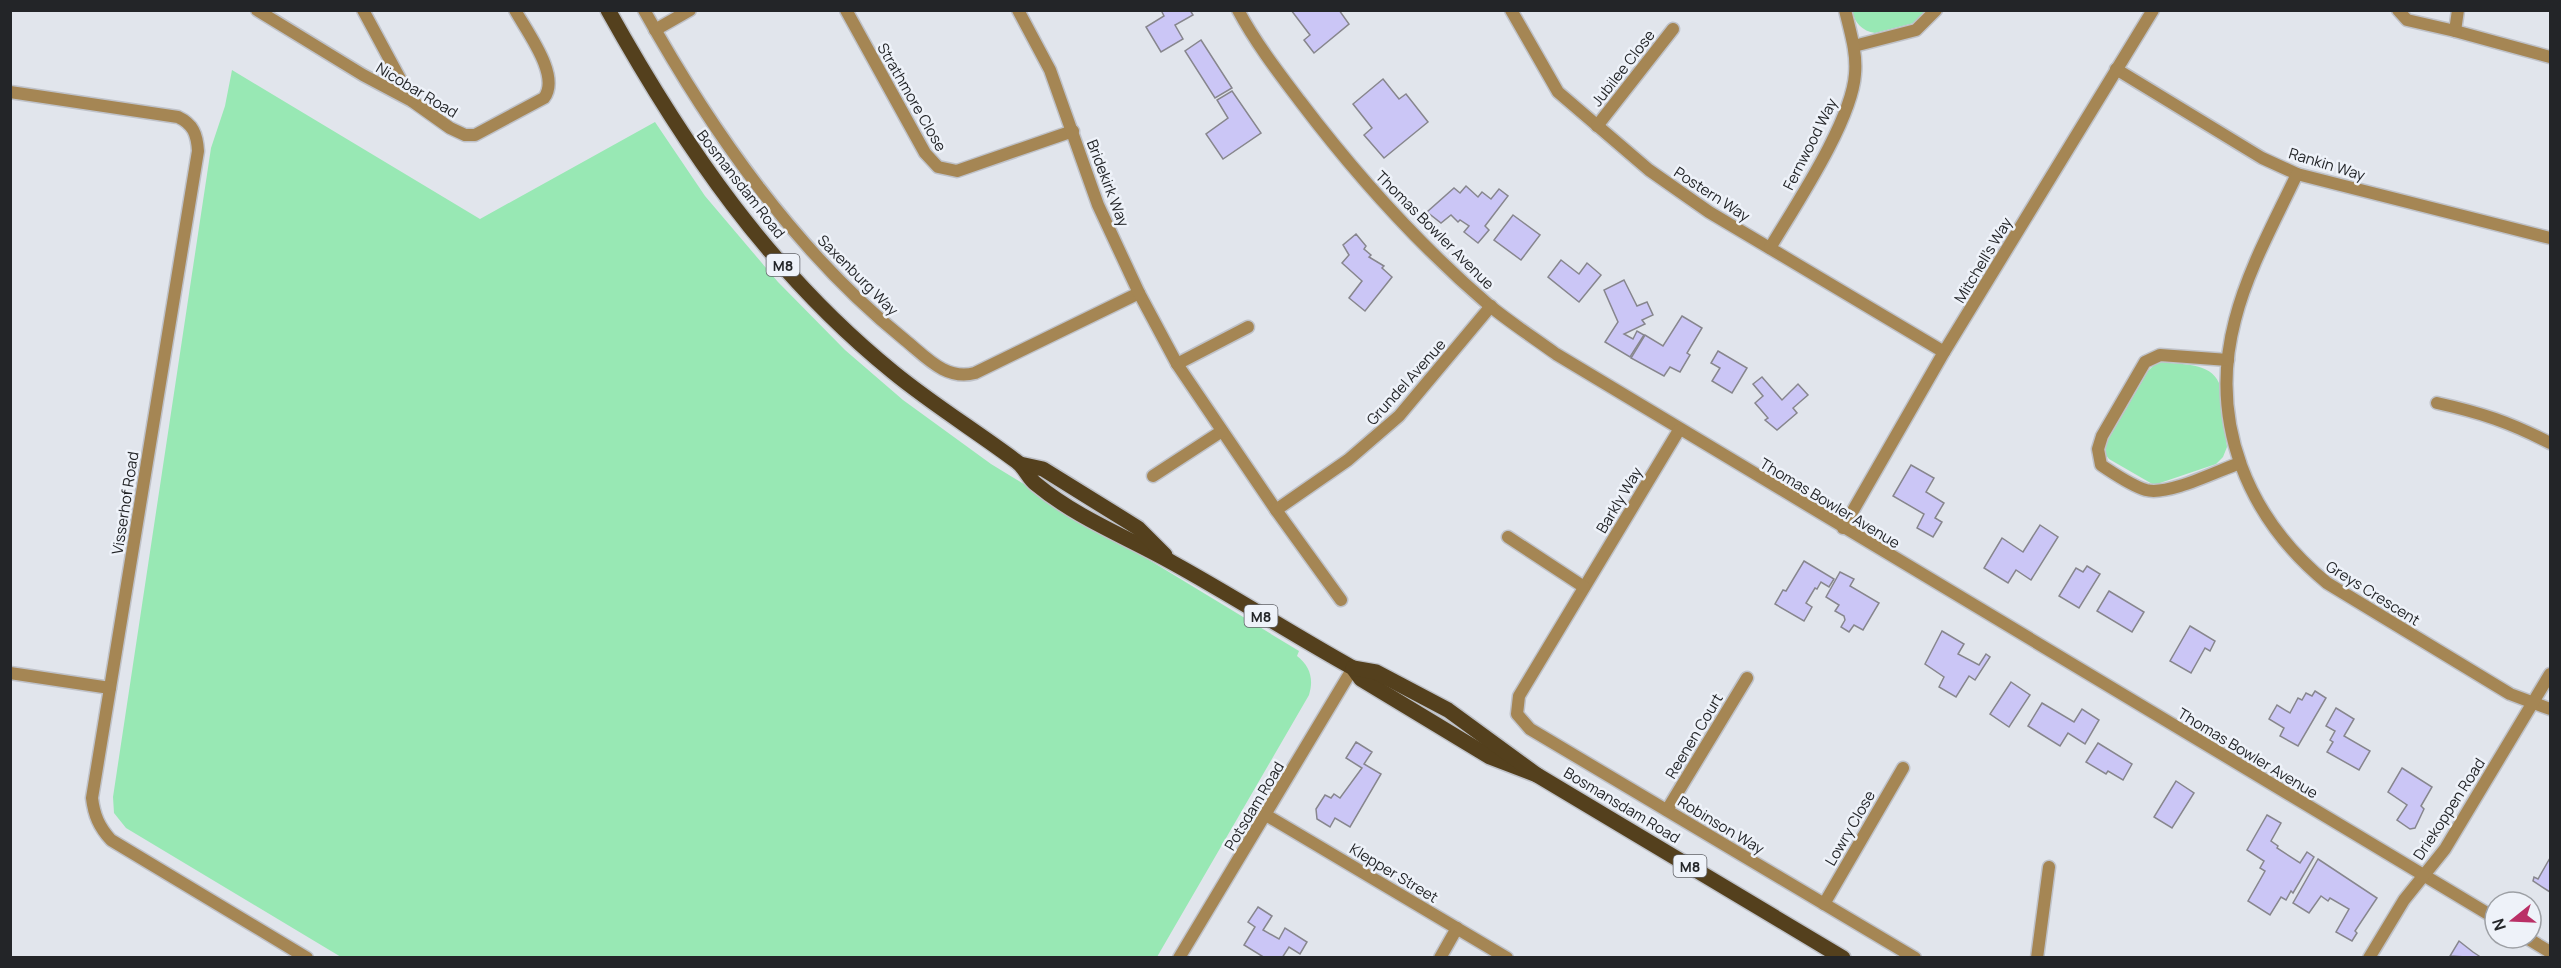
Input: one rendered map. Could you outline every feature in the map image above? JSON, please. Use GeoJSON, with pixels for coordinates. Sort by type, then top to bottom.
{"type":"FeatureCollection","features":[{"type":"Feature","properties":{"kind":"main road","name":"Bosmansdam Road"},"geometry":{"type":"LineString","coordinates":[[608,10],[679,131],[714,183],[766,248],[809,293],[891,370],[930,402],[1020,464],[1034,483],[1105,529],[1171,562],[1353,668],[1376,672],[1448,710],[1538,775],[1843,957]]}},
{"type":"Feature","properties":{"kind":"street","name":"Nicobar Road"},"geometry":{"type":"LineString","coordinates":[[257,10],[458,132],[475,135],[544,98],[550,88],[548,72],[515,10]]}},
{"type":"Feature","properties":{"kind":"street"},"geometry":{"type":"LineString","coordinates":[[363,10],[412,102]]}},
{"type":"Feature","properties":{"kind":"street","name":"Saxenburg Way"},"geometry":{"type":"LineString","coordinates":[[644,10],[682,76],[791,229],[879,319],[949,372],[957,375],[975,373],[1139,293]]}},
{"type":"Feature","properties":{"kind":"street"},"geometry":{"type":"LineString","coordinates":[[655,30],[690,10]]}},
{"type":"Feature","properties":{"kind":"street","name":"Strathmore Close"},"geometry":{"type":"LineString","coordinates":[[846,10],[925,153],[938,167],[957,171],[1072,131]]}},
{"type":"Feature","properties":{"kind":"street","name":"Bridekirk Way"},"geometry":{"type":"LineString","coordinates":[[1018,10],[1050,70],[1098,205],[1139,293],[1177,364],[1276,510],[1341,600]]}},
{"type":"Feature","properties":{"kind":"street","name":"Thomas Bowler Avenue"},"geometry":{"type":"LineString","coordinates":[[1238,10],[1324,134],[1370,188],[1425,245],[1491,306],[1584,373],[2483,911]]}},
{"type":"Feature","properties":{"kind":"street","name":"Postern Way"},"geometry":{"type":"LineString","coordinates":[[1511,10],[1558,92],[1677,191],[1944,352]]}},
{"type":"Feature","properties":{"kind":"street","name":"Fernwood Way"},"geometry":{"type":"LineString","coordinates":[[1770,248],[1806,188],[1849,103],[1855,75],[1854,46],[1845,10]]}},
{"type":"Feature","properties":{"kind":"street"},"geometry":{"type":"LineString","coordinates":[[1854,46],[1916,30],[1936,10]]}},
{"type":"Feature","properties":{"kind":"street","name":"Mitchell's Way"},"geometry":{"type":"LineString","coordinates":[[1843,528],[1944,352],[2153,10]]}},
{"type":"Feature","properties":{"kind":"street"},"geometry":{"type":"LineString","coordinates":[[2398,10],[2407,20],[2550,57]]}},
{"type":"Feature","properties":{"kind":"street"},"geometry":{"type":"LineString","coordinates":[[2455,31],[2458,10]]}},
{"type":"Feature","properties":{"kind":"street","name":"Jubilee Close"},"geometry":{"type":"LineString","coordinates":[[1597,126],[1673,29]]}},
{"type":"Feature","properties":{"kind":"street","name":"Rankin Way"},"geometry":{"type":"LineString","coordinates":[[2116,69],[2262,158],[2297,174],[2550,238]]}},
{"type":"Feature","properties":{"kind":"street","name":"Visserhof Road"},"geometry":{"type":"LineString","coordinates":[[10,92],[178,117],[193,128],[197,139],[198,151],[92,798],[93,810],[103,831],[111,840],[307,957]]}},
{"type":"Feature","properties":{"kind":"street","name":"Greys Crescent"},"geometry":{"type":"LineString","coordinates":[[2297,174],[2245,288],[2235,319],[2228,360],[2228,412],[2240,463],[2249,487],[2274,530],[2296,555],[2327,584],[2510,694],[2550,709]]}},
{"type":"Feature","properties":{"kind":"street","name":"Grundel Avenue"},"geometry":{"type":"LineString","coordinates":[[1276,510],[1348,460],[1399,416],[1491,306]]}},
{"type":"Feature","properties":{"kind":"street"},"geometry":{"type":"LineString","coordinates":[[1177,364],[1248,327]]}},
{"type":"Feature","properties":{"kind":"street"},"geometry":{"type":"LineString","coordinates":[[2228,360],[2160,355],[2152,357],[2140,369],[2102,436],[2098,450],[2101,465],[2134,485],[2148,490],[2165,490],[2240,463]]}},
{"type":"Feature","properties":{"kind":"street"},"geometry":{"type":"LineString","coordinates":[[2437,403],[2487,414],[2516,425],[2550,443]]}},
{"type":"Feature","properties":{"kind":"street","name":"Barkly Way"},"geometry":{"type":"LineString","coordinates":[[1517,714],[1519,696],[1678,430]]}},
{"type":"Feature","properties":{"kind":"street"},"geometry":{"type":"LineString","coordinates":[[1153,476],[1222,431]]}},
{"type":"Feature","properties":{"kind":"street"},"geometry":{"type":"LineString","coordinates":[[1508,537],[1584,587]]}},
{"type":"Feature","properties":{"kind":"street","name":"Potsdam Road"},"geometry":{"type":"LineString","coordinates":[[1179,957],[1353,668]]}},
{"type":"Feature","properties":{"kind":"street"},"geometry":{"type":"LineString","coordinates":[[10,673],[110,688]]}},
{"type":"Feature","properties":{"kind":"street","name":"Driekoppen Road"},"geometry":{"type":"LineString","coordinates":[[2369,957],[2404,900],[2445,849],[2550,674]]}},
{"type":"Feature","properties":{"kind":"street","name":"Reenen Court"},"geometry":{"type":"LineString","coordinates":[[1666,810],[1747,678]]}},
{"type":"Feature","properties":{"kind":"street","name":"Robinson Way"},"geometry":{"type":"LineString","coordinates":[[1517,714],[1530,729],[1915,957]]}},
{"type":"Feature","properties":{"kind":"street","name":"Lowry Close"},"geometry":{"type":"LineString","coordinates":[[1824,904],[1903,768]]}},
{"type":"Feature","properties":{"kind":"street","name":"Klepper Street"},"geometry":{"type":"LineString","coordinates":[[1266,815],[1507,957]]}},
{"type":"Feature","properties":{"kind":"street"},"geometry":{"type":"LineString","coordinates":[[2037,957],[2049,867]]}},
{"type":"Feature","properties":{"kind":"street"},"geometry":{"type":"LineString","coordinates":[[1440,957],[1457,928]]}},
{"type":"Feature","properties":{"kind":"green space"},"geometry":{"type":"Polygon","coordinates":[[[1852,11],[1927,11],[1914,23],[1875,33],[1860,26],[1852,11]]]}},
{"type":"Feature","properties":{"kind":"green space"},"geometry":{"type":"Polygon","coordinates":[[[232,70],[480,219],[655,122],[705,196],[778,282],[845,350],[903,400],[991,464],[1299,651],[1297,656],[1310,673],[1309,695],[1157,957],[341,957],[126,828],[114,813],[113,797],[211,148],[225,106],[232,70]]]}},
{"type":"Feature","properties":{"kind":"green space"},"geometry":{"type":"Polygon","coordinates":[[[2162,362],[2195,366],[2215,376],[2219,383],[2227,447],[2223,457],[2216,464],[2154,485],[2109,459],[2105,445],[2148,371],[2154,365],[2162,362]]]}},
{"type":"Feature","properties":{"kind":"building"},"geometry":{"type":"Polygon","coordinates":[[[1161,10],[1190,10],[1193,15],[1175,25],[1183,39],[1161,52],[1146,27],[1164,16],[1161,10]]]}},
{"type":"Feature","properties":{"kind":"building"},"geometry":{"type":"Polygon","coordinates":[[[1291,10],[1339,10],[1349,24],[1314,53],[1304,40],[1310,35],[1291,10]]]}},
{"type":"Feature","properties":{"kind":"building"},"geometry":{"type":"Polygon","coordinates":[[[1201,40],[1232,88],[1215,98],[1185,51],[1201,40]]]}},
{"type":"Feature","properties":{"kind":"building"},"geometry":{"type":"Polygon","coordinates":[[[1383,79],[1399,99],[1406,94],[1428,122],[1384,158],[1364,135],[1372,128],[1353,104],[1383,79]]]}},
{"type":"Feature","properties":{"kind":"building"},"geometry":{"type":"Polygon","coordinates":[[[1232,91],[1261,133],[1223,159],[1206,134],[1228,118],[1217,100],[1232,91]]]}},
{"type":"Feature","properties":{"kind":"building"},"geometry":{"type":"Polygon","coordinates":[[[1466,186],[1478,197],[1482,192],[1491,199],[1499,189],[1508,196],[1485,226],[1489,230],[1478,243],[1464,232],[1469,226],[1460,220],[1458,222],[1451,215],[1441,223],[1427,212],[1454,188],[1460,193],[1466,186]]]}},
{"type":"Feature","properties":{"kind":"building"},"geometry":{"type":"Polygon","coordinates":[[[1513,215],[1540,235],[1521,260],[1494,240],[1513,215]]]}},
{"type":"Feature","properties":{"kind":"building"},"geometry":{"type":"Polygon","coordinates":[[[1356,234],[1366,246],[1364,249],[1371,255],[1369,257],[1384,266],[1382,268],[1392,277],[1365,311],[1349,298],[1362,281],[1342,263],[1349,255],[1343,245],[1356,234]]]}},
{"type":"Feature","properties":{"kind":"building"},"geometry":{"type":"Polygon","coordinates":[[[1561,260],[1579,274],[1587,263],[1601,275],[1579,302],[1548,277],[1561,260]]]}},
{"type":"Feature","properties":{"kind":"building"},"geometry":{"type":"Polygon","coordinates":[[[1624,280],[1637,306],[1647,302],[1653,315],[1642,320],[1645,324],[1624,334],[1633,339],[1637,331],[1644,335],[1630,357],[1605,342],[1618,322],[1604,290],[1624,280]]]}},
{"type":"Feature","properties":{"kind":"building"},"geometry":{"type":"Polygon","coordinates":[[[1682,316],[1702,328],[1687,353],[1690,355],[1680,372],[1670,367],[1664,376],[1631,358],[1645,335],[1663,346],[1682,316]]]}},
{"type":"Feature","properties":{"kind":"building"},"geometry":{"type":"Polygon","coordinates":[[[1718,351],[1747,368],[1732,393],[1712,381],[1720,368],[1711,363],[1718,351]]]}},
{"type":"Feature","properties":{"kind":"building"},"geometry":{"type":"Polygon","coordinates":[[[1762,377],[1782,400],[1798,384],[1808,395],[1793,408],[1797,413],[1777,430],[1765,420],[1768,418],[1755,403],[1763,396],[1753,384],[1762,377]]]}},
{"type":"Feature","properties":{"kind":"building"},"geometry":{"type":"Polygon","coordinates":[[[1911,465],[1934,478],[1926,492],[1944,503],[1935,518],[1942,522],[1933,537],[1917,528],[1924,514],[1893,496],[1911,465]]]}},
{"type":"Feature","properties":{"kind":"building"},"geometry":{"type":"Polygon","coordinates":[[[2040,525],[2058,537],[2031,580],[2016,570],[2008,583],[1984,568],[2002,538],[2023,552],[2040,525]]]}},
{"type":"Feature","properties":{"kind":"building"},"geometry":{"type":"Polygon","coordinates":[[[1804,561],[1834,579],[1829,587],[1821,582],[1817,589],[1815,588],[1806,603],[1812,607],[1804,621],[1775,604],[1783,590],[1786,591],[1804,561]]]}},
{"type":"Feature","properties":{"kind":"building"},"geometry":{"type":"Polygon","coordinates":[[[2087,566],[2100,574],[2079,608],[2059,596],[2076,568],[2083,572],[2087,566]]]}},
{"type":"Feature","properties":{"kind":"building"},"geometry":{"type":"Polygon","coordinates":[[[1840,572],[1854,579],[1850,586],[1879,603],[1863,630],[1854,625],[1849,632],[1841,627],[1845,620],[1844,616],[1835,611],[1839,605],[1826,597],[1840,572]]]}},
{"type":"Feature","properties":{"kind":"building"},"geometry":{"type":"Polygon","coordinates":[[[2109,591],[2144,612],[2132,632],[2097,611],[2109,591]]]}},
{"type":"Feature","properties":{"kind":"building"},"geometry":{"type":"Polygon","coordinates":[[[2190,626],[2215,641],[2210,651],[2205,648],[2191,673],[2170,661],[2190,626]]]}},
{"type":"Feature","properties":{"kind":"building"},"geometry":{"type":"Polygon","coordinates":[[[1942,631],[1964,644],[1958,654],[1979,665],[1986,654],[1990,657],[1975,680],[1969,676],[1956,697],[1939,687],[1944,677],[1925,664],[1942,631]]]}},
{"type":"Feature","properties":{"kind":"building"},"geometry":{"type":"Polygon","coordinates":[[[2011,682],[2030,695],[2009,727],[1990,714],[2011,682]]]}},
{"type":"Feature","properties":{"kind":"building"},"geometry":{"type":"Polygon","coordinates":[[[2315,691],[2326,698],[2298,746],[2280,736],[2284,728],[2269,719],[2277,705],[2290,713],[2298,698],[2302,700],[2306,693],[2312,696],[2315,691]]]}},
{"type":"Feature","properties":{"kind":"building"},"geometry":{"type":"Polygon","coordinates":[[[2042,703],[2074,722],[2082,709],[2099,720],[2085,744],[2068,733],[2060,746],[2028,726],[2042,703]]]}},
{"type":"Feature","properties":{"kind":"building"},"geometry":{"type":"Polygon","coordinates":[[[2336,708],[2354,719],[2344,736],[2370,751],[2359,770],[2327,752],[2333,742],[2330,740],[2335,731],[2326,726],[2336,708]]]}},
{"type":"Feature","properties":{"kind":"building"},"geometry":{"type":"Polygon","coordinates":[[[1356,742],[1372,752],[1364,764],[1381,774],[1350,827],[1335,818],[1330,827],[1317,819],[1316,809],[1325,795],[1331,798],[1334,794],[1340,798],[1362,768],[1346,758],[1356,742]]]}},
{"type":"Feature","properties":{"kind":"building"},"geometry":{"type":"Polygon","coordinates":[[[2098,743],[2132,764],[2123,780],[2108,771],[2106,774],[2086,762],[2098,743]]]}},
{"type":"Feature","properties":{"kind":"building"},"geometry":{"type":"Polygon","coordinates":[[[2402,768],[2432,787],[2421,806],[2424,809],[2415,828],[2410,829],[2397,820],[2407,805],[2388,792],[2402,768]]]}},
{"type":"Feature","properties":{"kind":"building"},"geometry":{"type":"Polygon","coordinates":[[[2176,781],[2194,793],[2172,828],[2154,817],[2176,781]]]}},
{"type":"Feature","properties":{"kind":"building"},"geometry":{"type":"Polygon","coordinates":[[[2267,815],[2281,823],[2271,841],[2278,846],[2277,848],[2300,863],[2307,852],[2314,857],[2293,893],[2291,891],[2286,900],[2281,897],[2270,915],[2248,901],[2265,871],[2260,868],[2264,861],[2247,850],[2267,815]]]}},
{"type":"Feature","properties":{"kind":"building"},"geometry":{"type":"Polygon","coordinates":[[[2550,858],[2550,892],[2533,881],[2534,877],[2538,879],[2550,858]]]}},
{"type":"Feature","properties":{"kind":"building"},"geometry":{"type":"Polygon","coordinates":[[[2318,859],[2377,898],[2355,931],[2357,933],[2352,941],[2336,932],[2349,909],[2330,898],[2328,901],[2321,896],[2309,913],[2293,903],[2318,859]]]}},
{"type":"Feature","properties":{"kind":"building"},"geometry":{"type":"Polygon","coordinates":[[[1258,907],[1272,916],[1263,930],[1279,939],[1285,928],[1307,942],[1300,954],[1289,947],[1282,958],[1265,958],[1244,945],[1255,927],[1248,922],[1258,907]]]}},
{"type":"Feature","properties":{"kind":"building"},"geometry":{"type":"Polygon","coordinates":[[[2459,941],[2473,952],[2482,958],[2450,956],[2459,941]]]}}]}
